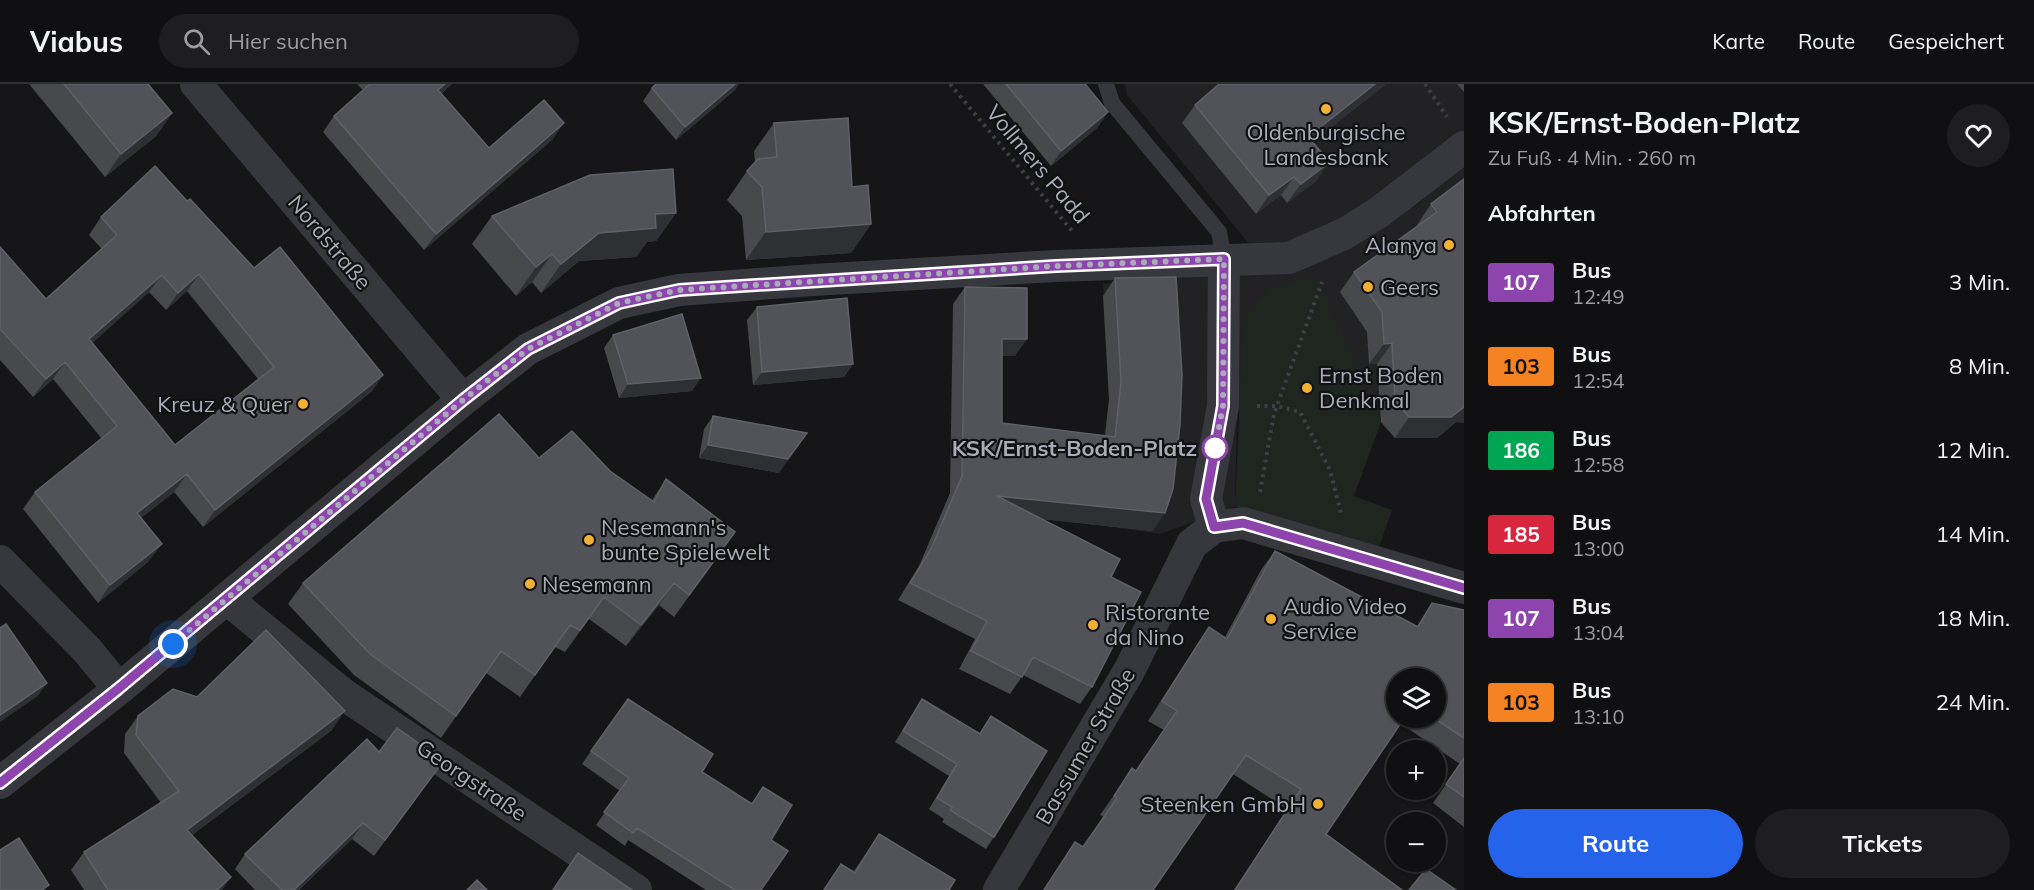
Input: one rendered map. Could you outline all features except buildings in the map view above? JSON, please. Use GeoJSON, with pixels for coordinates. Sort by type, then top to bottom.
{"type":"FeatureCollection","features":[{"type":"Feature","properties":{"kind":"street","name":"Nordstraße"},"geometry":{"type":"LineString","coordinates":[[196,84],[463,400]]}},
{"type":"Feature","properties":{"kind":"street"},"geometry":{"type":"LineString","coordinates":[[0,783],[118,689],[463,400],[528,349],[619,303],[679,290],[1100,264],[1289,258],[1344,234],[1378,213],[1457,135]]}},
{"type":"Feature","properties":{"kind":"street"},"geometry":{"type":"LineString","coordinates":[[1224,259],[1223,406],[1206,499],[1214,527],[1243,523],[1342,550],[1464,588]]}},
{"type":"Feature","properties":{"kind":"street","name":"Bassumer Straße"},"geometry":{"type":"LineString","coordinates":[[999,890],[1130,671],[1192,544],[1214,527]]}},
{"type":"Feature","properties":{"kind":"street"},"geometry":{"type":"LineString","coordinates":[[0,561],[87,650],[118,689]]}},
{"type":"Feature","properties":{"kind":"street","name":"Georgstraße"},"geometry":{"type":"LineString","coordinates":[[227,599],[343,694],[636,890]]}},
{"type":"Feature","properties":{"kind":"lane"},"geometry":{"type":"LineString","coordinates":[[1106,84],[1112,103],[1220,232],[1224,259]]}},
{"type":"Feature","properties":{"kind":"path","name":"Vollmers Padd"},"geometry":{"type":"LineString","coordinates":[[950,84],[1100,264]]}},
{"type":"Feature","properties":{"kind":"path"},"geometry":{"type":"LineString","coordinates":[[1425,84],[1457,135]]}},
{"type":"Feature","properties":{"kind":"path"},"geometry":{"type":"LineString","coordinates":[[1254,526],[1277,406],[1323,280]]}},
{"type":"Feature","properties":{"kind":"path"},"geometry":{"type":"LineString","coordinates":[[1223,406],[1277,406],[1300,412],[1330,470],[1342,515],[1342,550]]}},
{"type":"Feature","properties":{"kind":"shaded area"},"geometry":{"type":"Polygon","coordinates":[[[1125,84],[1464,84],[1464,423],[1456,422],[1437,438],[1395,438],[1381,422],[1237,407],[1235,507],[1160,534],[1092,524],[1109,399],[1103,284],[1265,263],[1127,95],[1125,84]]]}},
{"type":"Feature","properties":{"kind":"shaded area"},"geometry":{"type":"Polygon","coordinates":[[[1317,275],[1381,422],[1354,496],[1392,510],[1378,550],[1235,507],[1243,324],[1268,288],[1317,275]]]}},
{"type":"Feature","properties":{"kind":"bus line","name":"107"},"geometry":{"type":"LineString","coordinates":[[0,783],[118,689],[463,400],[528,349],[619,303],[679,290],[1056,266],[1224,259],[1223,406],[1206,499],[1214,527],[1243,523],[1326,545],[1464,588]]}},
{"type":"Feature","properties":{"kind":"place","name":"Oldenburgische Landesbank"},"geometry":{"type":"Point","coordinates":[1326,109]}},
{"type":"Feature","properties":{"kind":"place","name":"Alanya"},"geometry":{"type":"Point","coordinates":[1449,245]}},
{"type":"Feature","properties":{"kind":"place","name":"Geers"},"geometry":{"type":"Point","coordinates":[1368,287]}},
{"type":"Feature","properties":{"kind":"place","name":"Ernst Boden Denkmal"},"geometry":{"type":"Point","coordinates":[1307,388]}},
{"type":"Feature","properties":{"kind":"place","name":"Kreuz & Quer"},"geometry":{"type":"Point","coordinates":[303,404]}},
{"type":"Feature","properties":{"kind":"place","name":"KSK/Ernst-Boden-Platz"},"geometry":{"type":"Point","coordinates":[1215,448]}},
{"type":"Feature","properties":{"kind":"place","name":"Nesemann's bunte Spielewelt"},"geometry":{"type":"Point","coordinates":[589,540]}},
{"type":"Feature","properties":{"kind":"place","name":"Nesemann"},"geometry":{"type":"Point","coordinates":[530,584]}},
{"type":"Feature","properties":{"kind":"place","name":"Audio Video Service"},"geometry":{"type":"Point","coordinates":[1271,619]}},
{"type":"Feature","properties":{"kind":"place","name":"Ristorante da Nino"},"geometry":{"type":"Point","coordinates":[1093,625]}},
{"type":"Feature","properties":{"kind":"place","name":"Steenken GmbH"},"geometry":{"type":"Point","coordinates":[1318,804]}},
{"type":"Feature","properties":{"kind":"route"},"geometry":{"type":"LineString","coordinates":[[173,644],[463,400],[528,349],[619,303],[679,290],[1056,266],[1224,259],[1223,406],[1214,454],[1215,448]]}}]}
